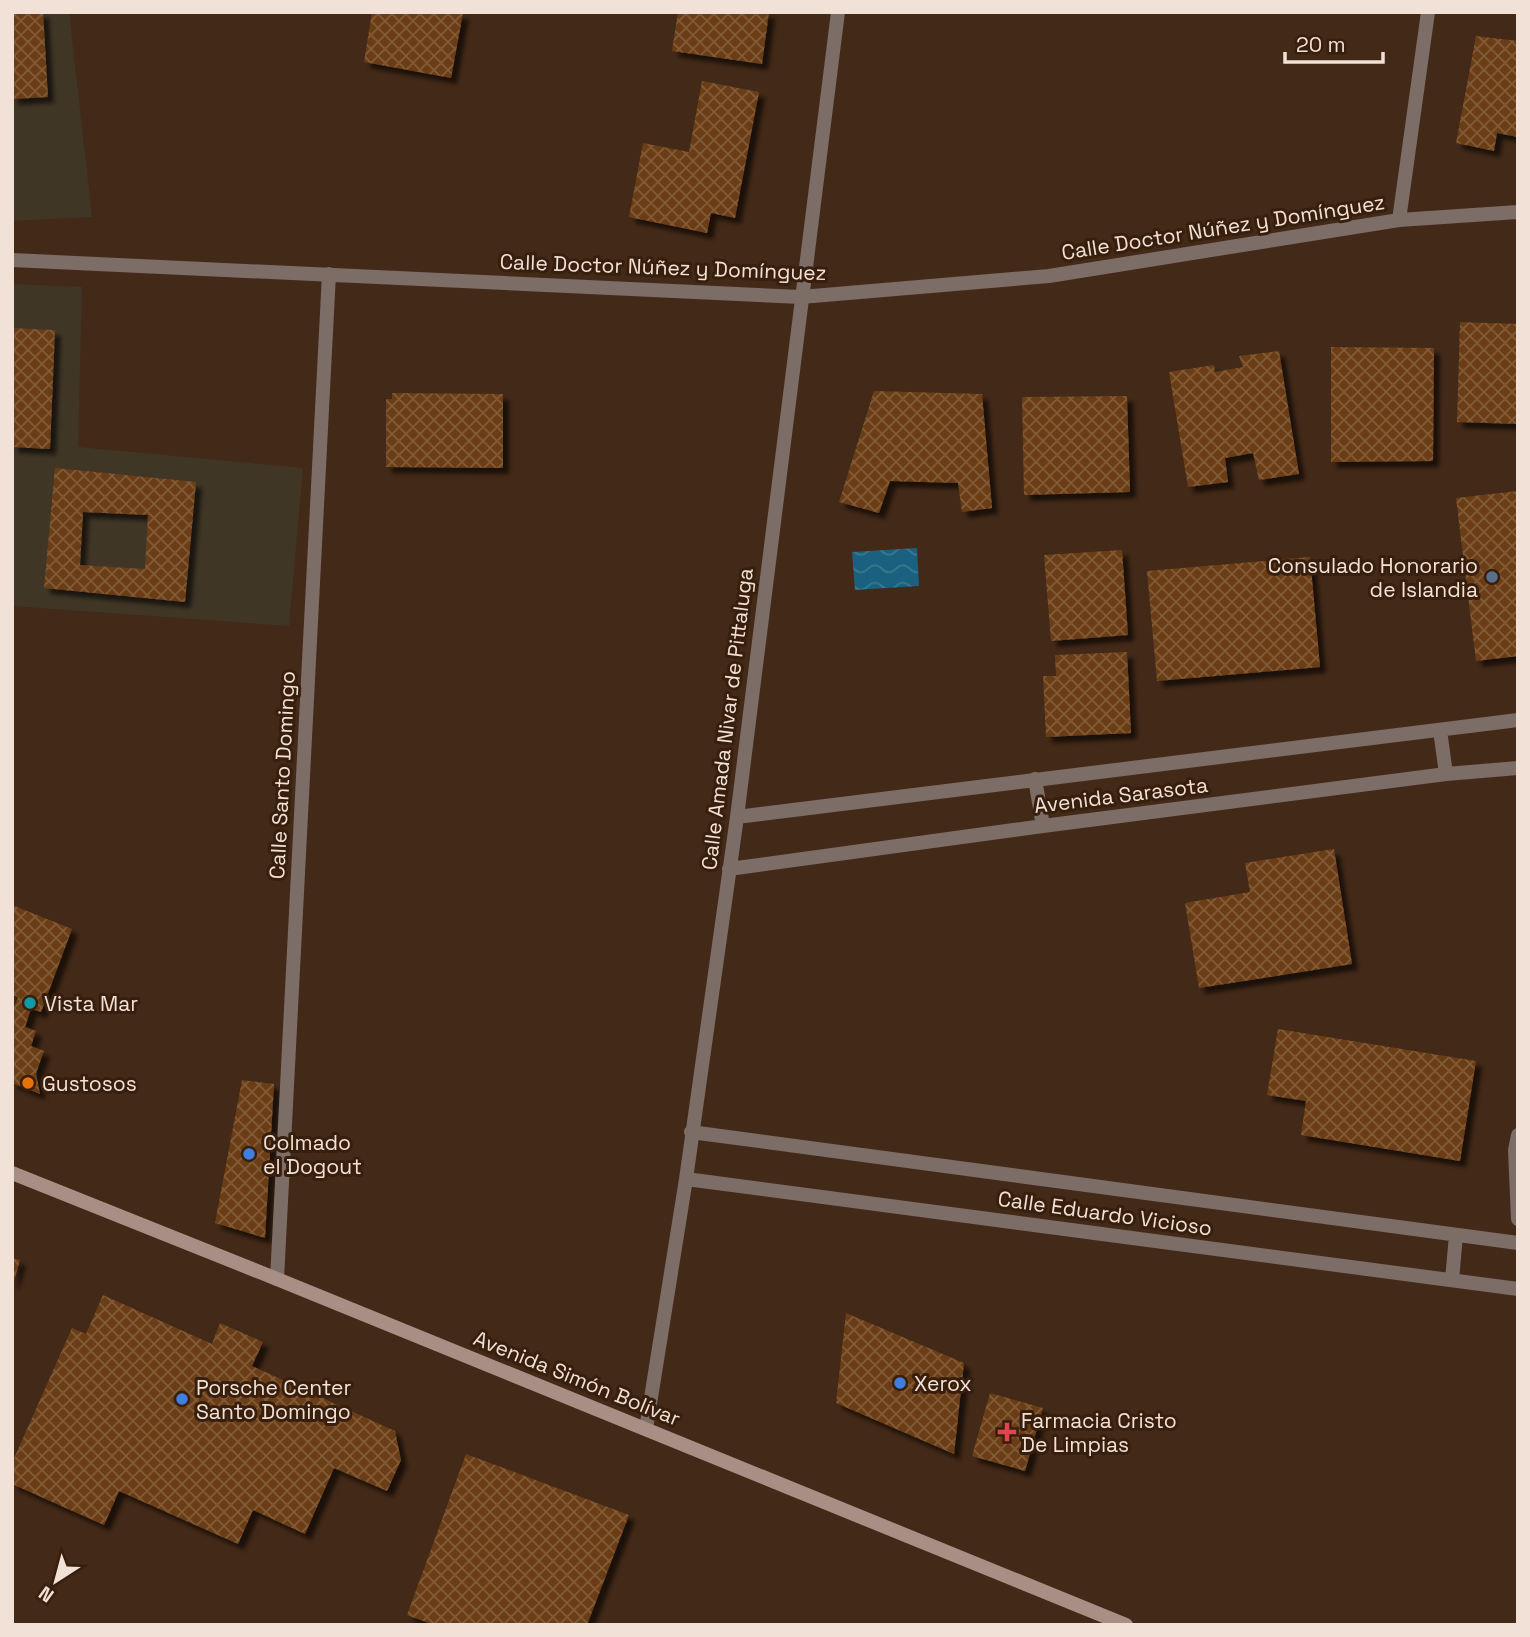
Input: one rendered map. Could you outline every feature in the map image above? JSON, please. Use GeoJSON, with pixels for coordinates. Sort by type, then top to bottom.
{"type":"FeatureCollection","features":[{"type":"Feature","properties":{"kind":"main road","name":"Avenida Simón Bolívar"},"geometry":{"type":"LineString","coordinates":[[12,1173],[1126,1625]]}},
{"type":"Feature","properties":{"kind":"street","name":"Calle Amada Nivar de Pittaluga"},"geometry":{"type":"LineString","coordinates":[[646,1429],[686,1179],[737,817],[838,12]]}},
{"type":"Feature","properties":{"kind":"street"},"geometry":{"type":"LineString","coordinates":[[1399,220],[1428,12]]}},
{"type":"Feature","properties":{"kind":"street","name":"Calle Doctor Núñez y Domínguez"},"geometry":{"type":"LineString","coordinates":[[12,260],[801,297],[1049,276],[1399,220],[1518,212]]}},
{"type":"Feature","properties":{"kind":"street","name":"Calle Santo Domingo"},"geometry":{"type":"LineString","coordinates":[[277,1279],[329,274]]}},
{"type":"Feature","properties":{"kind":"street","name":"Avenida Sarasota"},"geometry":{"type":"LineString","coordinates":[[737,817],[1518,720]]}},
{"type":"Feature","properties":{"kind":"street"},"geometry":{"type":"LineString","coordinates":[[1440,730],[1446,774]]}},
{"type":"Feature","properties":{"kind":"street","name":"Avenida Sarasota"},"geometry":{"type":"LineString","coordinates":[[729,869],[1446,774],[1518,768]]}},
{"type":"Feature","properties":{"kind":"street"},"geometry":{"type":"LineString","coordinates":[[1035,779],[1043,826]]}},
{"type":"Feature","properties":{"kind":"street","name":"Calle Eduardo Vicioso"},"geometry":{"type":"LineString","coordinates":[[691,1132],[1518,1243]]}},
{"type":"Feature","properties":{"kind":"street"},"geometry":{"type":"LineString","coordinates":[[1518,1135],[1518,1219]]}},
{"type":"Feature","properties":{"kind":"street","name":"Calle Eduardo Vicioso"},"geometry":{"type":"LineString","coordinates":[[686,1179],[1518,1289]]}},
{"type":"Feature","properties":{"kind":"street"},"geometry":{"type":"LineString","coordinates":[[1452,1280],[1456,1235]]}},
{"type":"Feature","properties":{"kind":"shaded area"},"geometry":{"type":"Polygon","coordinates":[[[12,12],[69,12],[92,217],[12,221],[12,12]]]}},
{"type":"Feature","properties":{"kind":"shaded area"},"geometry":{"type":"Polygon","coordinates":[[[12,284],[82,287],[78,447],[303,468],[289,626],[12,606],[12,284]]]}},
{"type":"Feature","properties":{"kind":"water"},"geometry":{"type":"Polygon","coordinates":[[[917,548],[919,586],[855,590],[852,552],[917,548]]]}},
{"type":"Feature","properties":{"kind":"building"},"geometry":{"type":"Polygon","coordinates":[[[12,12],[43,12],[48,97],[12,99],[12,12]]]}},
{"type":"Feature","properties":{"kind":"building"},"geometry":{"type":"Polygon","coordinates":[[[372,12],[463,13],[451,78],[364,62],[372,12]]]}},
{"type":"Feature","properties":{"kind":"building"},"geometry":{"type":"Polygon","coordinates":[[[678,12],[769,12],[762,64],[672,51],[678,12]]]}},
{"type":"Feature","properties":{"kind":"building"},"geometry":{"type":"Polygon","coordinates":[[[1476,36],[1518,41],[1518,137],[1497,133],[1494,151],[1456,143],[1476,36]]]}},
{"type":"Feature","properties":{"kind":"building"},"geometry":{"type":"Polygon","coordinates":[[[702,81],[759,92],[735,218],[711,213],[707,233],[629,217],[643,143],[689,152],[702,81]]]}},
{"type":"Feature","properties":{"kind":"building"},"geometry":{"type":"Polygon","coordinates":[[[1460,322],[1518,324],[1518,424],[1457,422],[1460,322]]]}},
{"type":"Feature","properties":{"kind":"building"},"geometry":{"type":"Polygon","coordinates":[[[12,328],[55,330],[50,449],[12,447],[12,328]]]}},
{"type":"Feature","properties":{"kind":"building"},"geometry":{"type":"Polygon","coordinates":[[[1331,347],[1434,348],[1433,461],[1331,462],[1331,347]]]}},
{"type":"Feature","properties":{"kind":"building"},"geometry":{"type":"Polygon","coordinates":[[[1279,351],[1299,474],[1259,480],[1253,453],[1225,458],[1228,482],[1188,487],[1169,372],[1214,365],[1215,372],[1243,367],[1239,356],[1279,351]]]}},
{"type":"Feature","properties":{"kind":"building"},"geometry":{"type":"Polygon","coordinates":[[[874,391],[982,394],[992,508],[962,512],[958,483],[890,481],[879,513],[839,502],[874,391]]]}},
{"type":"Feature","properties":{"kind":"building"},"geometry":{"type":"Polygon","coordinates":[[[392,393],[503,394],[503,468],[386,467],[386,399],[392,399],[392,393]]]}},
{"type":"Feature","properties":{"kind":"building"},"geometry":{"type":"Polygon","coordinates":[[[1127,396],[1130,492],[1024,495],[1022,397],[1127,396]]]}},
{"type":"Feature","properties":{"kind":"building"},"geometry":{"type":"Polygon","coordinates":[[[55,468],[196,482],[185,602],[44,588],[55,468]],[[83,512],[80,565],[145,569],[148,515],[83,512]]]}},
{"type":"Feature","properties":{"kind":"building","name":"Consulado Honorario de Islandia"},"geometry":{"type":"Polygon","coordinates":[[[1518,491],[1518,656],[1476,661],[1456,498],[1518,491]]]}},
{"type":"Feature","properties":{"kind":"building"},"geometry":{"type":"Polygon","coordinates":[[[1122,550],[1128,635],[1051,641],[1044,555],[1122,550]]]}},
{"type":"Feature","properties":{"kind":"building"},"geometry":{"type":"Polygon","coordinates":[[[1310,557],[1320,667],[1157,681],[1147,571],[1310,557]]]}},
{"type":"Feature","properties":{"kind":"building"},"geometry":{"type":"Polygon","coordinates":[[[1127,652],[1131,733],[1046,737],[1043,676],[1056,676],[1055,655],[1127,652]]]}},
{"type":"Feature","properties":{"kind":"building"},"geometry":{"type":"Polygon","coordinates":[[[1334,849],[1352,964],[1199,988],[1185,903],[1250,892],[1245,863],[1334,849]]]}},
{"type":"Feature","properties":{"kind":"building","name":"Vista Mar"},"geometry":{"type":"Polygon","coordinates":[[[12,905],[72,929],[41,1012],[31,1009],[25,1027],[36,1031],[31,1046],[44,1051],[36,1073],[40,1094],[12,1083],[12,1012],[18,997],[12,995],[12,905]]]}},
{"type":"Feature","properties":{"kind":"building"},"geometry":{"type":"Polygon","coordinates":[[[1278,1029],[1476,1061],[1460,1161],[1301,1135],[1306,1101],[1267,1095],[1278,1029]]]}},
{"type":"Feature","properties":{"kind":"building","name":"Colmado el Dogout"},"geometry":{"type":"Polygon","coordinates":[[[242,1080],[274,1084],[265,1238],[215,1223],[242,1080]]]}},
{"type":"Feature","properties":{"kind":"building"},"geometry":{"type":"Polygon","coordinates":[[[12,1258],[20,1260],[13,1284],[12,1284],[12,1258]]]}},
{"type":"Feature","properties":{"kind":"building","name":"Porsche Center Santo Domingo"},"geometry":{"type":"Polygon","coordinates":[[[103,1295],[212,1344],[220,1323],[263,1342],[252,1366],[395,1431],[401,1460],[387,1491],[334,1468],[305,1534],[253,1510],[238,1544],[119,1491],[104,1525],[12,1484],[12,1463],[72,1328],[86,1334],[103,1295]]]}},
{"type":"Feature","properties":{"kind":"building","name":"Xerox"},"geometry":{"type":"Polygon","coordinates":[[[846,1313],[964,1363],[954,1454],[836,1403],[846,1313]]]}},
{"type":"Feature","properties":{"kind":"building","name":"Farmacia Cristo De Limpias"},"geometry":{"type":"Polygon","coordinates":[[[990,1393],[1043,1408],[1025,1471],[972,1456],[990,1393]]]}},
{"type":"Feature","properties":{"kind":"building"},"geometry":{"type":"Polygon","coordinates":[[[466,1454],[629,1515],[587,1625],[434,1625],[407,1615],[466,1454]]]}},
{"type":"Feature","properties":{"kind":"place","name":"Consulado Honorario de Islandia"},"geometry":{"type":"Point","coordinates":[1492,577]}},
{"type":"Feature","properties":{"kind":"place","name":"Vista Mar"},"geometry":{"type":"Point","coordinates":[30,1003]}},
{"type":"Feature","properties":{"kind":"place","name":"Gustosos"},"geometry":{"type":"Point","coordinates":[28,1083]}},
{"type":"Feature","properties":{"kind":"place","name":"Colmado el Dogout"},"geometry":{"type":"Point","coordinates":[249,1154]}},
{"type":"Feature","properties":{"kind":"place","name":"Xerox"},"geometry":{"type":"Point","coordinates":[900,1383]}},
{"type":"Feature","properties":{"kind":"place","name":"Porsche Center Santo Domingo"},"geometry":{"type":"Point","coordinates":[182,1399]}},
{"type":"Feature","properties":{"kind":"place","name":"Farmacia Cristo De Limpias"},"geometry":{"type":"Point","coordinates":[1007,1432]}}]}
